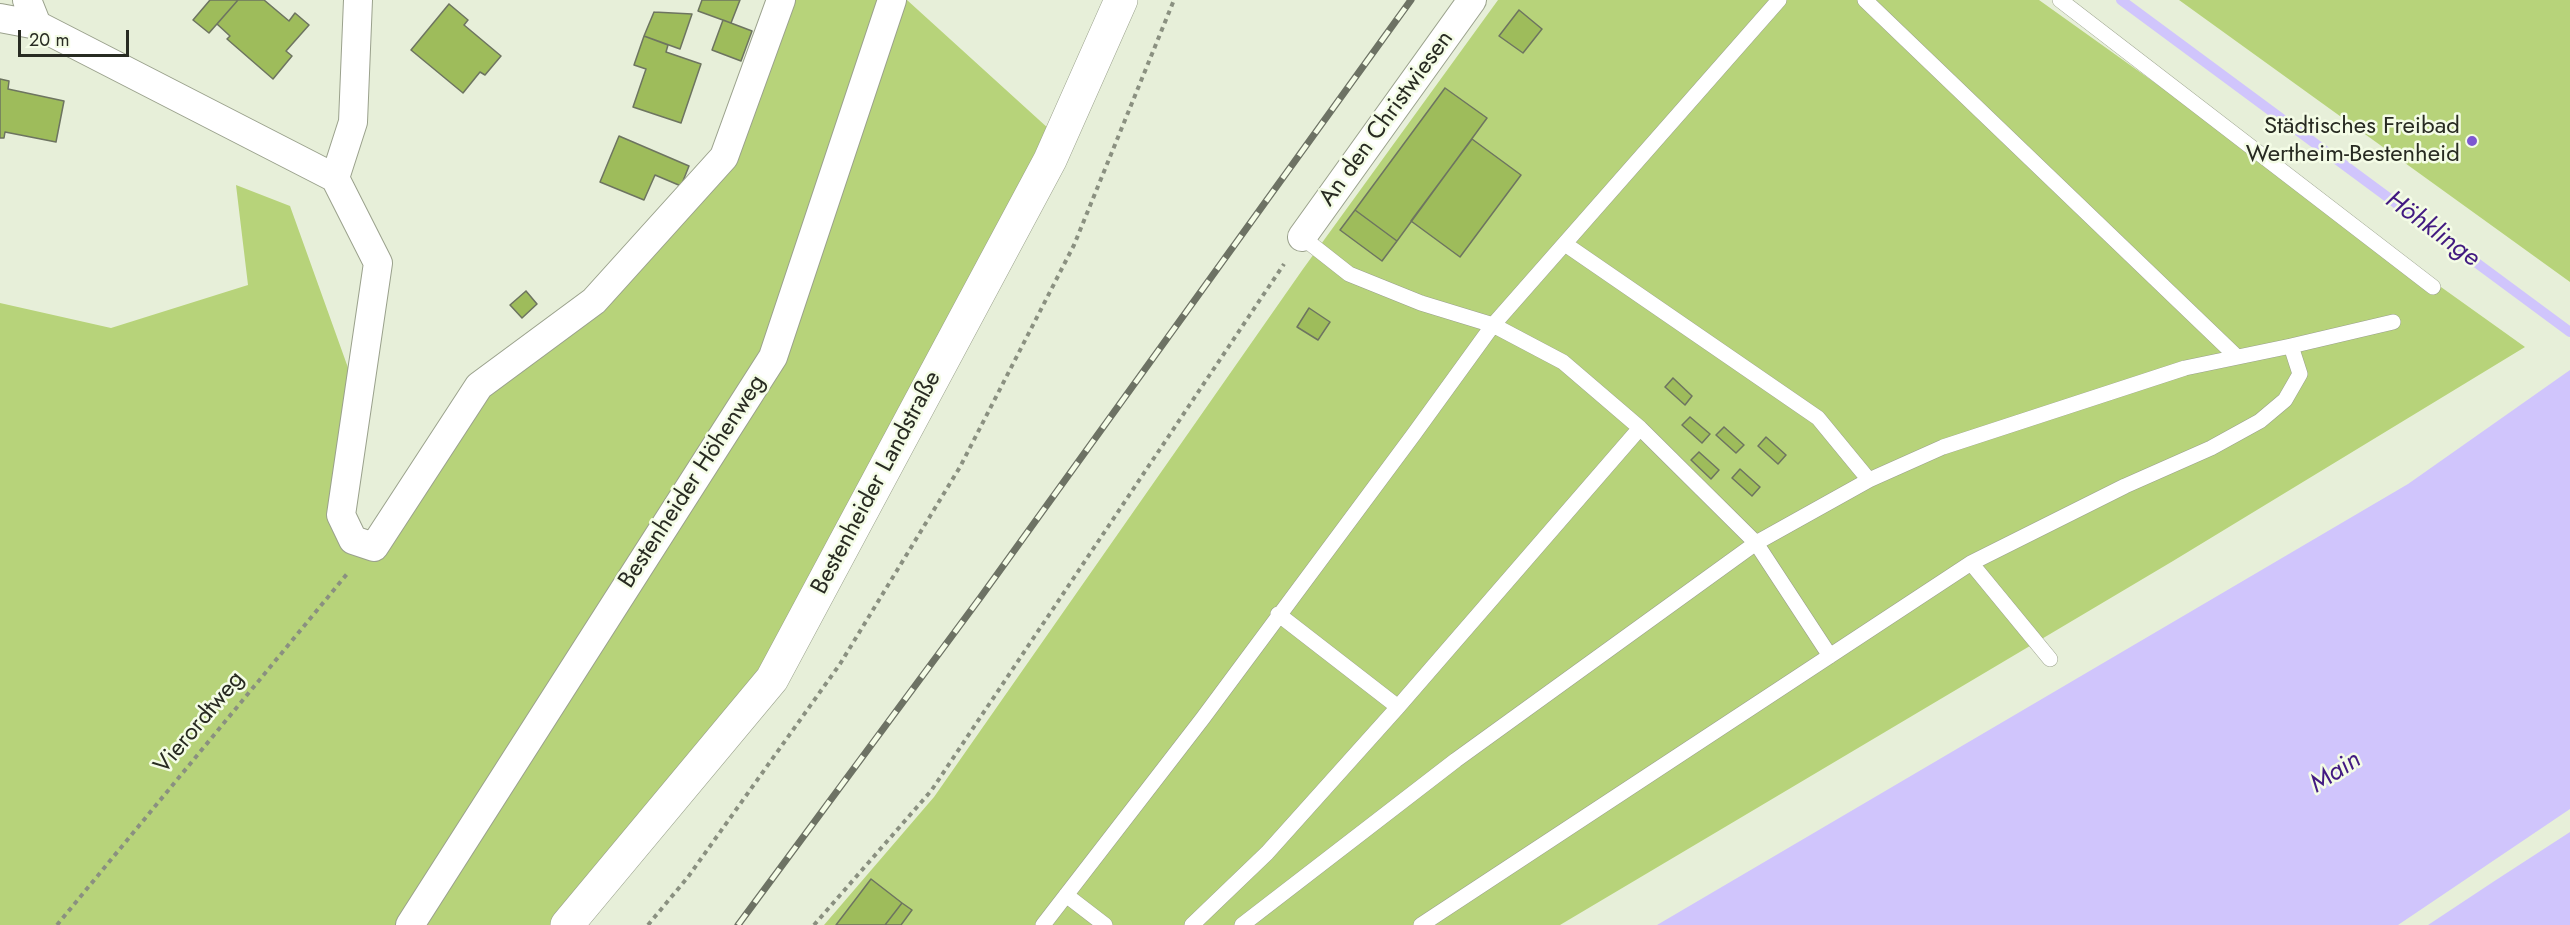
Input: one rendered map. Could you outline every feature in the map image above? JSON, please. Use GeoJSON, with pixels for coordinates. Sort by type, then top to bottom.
{"type":"FeatureCollection","features":[{"type":"Feature","properties":{"kind":"main road","name":"Bestenheider Landstraße"},"geometry":{"type":"LineString","coordinates":[[567,925],[772,679],[1050,160],[1122,0]]}},
{"type":"Feature","properties":{"kind":"street"},"geometry":{"type":"LineString","coordinates":[[335,178],[353,122],[358,0]]}},
{"type":"Feature","properties":{"kind":"street"},"geometry":{"type":"LineString","coordinates":[[0,18],[32,13],[335,178],[378,263],[341,515],[353,540],[374,547],[479,386],[594,301],[724,157],[781,0]]}},
{"type":"Feature","properties":{"kind":"street","name":"Bestenheider Höhenweg"},"geometry":{"type":"LineString","coordinates":[[410,925],[773,357],[892,0]]}},
{"type":"Feature","properties":{"kind":"street","name":"An den Christwiesen"},"geometry":{"type":"LineString","coordinates":[[1302,237],[1472,0]]}},
{"type":"Feature","properties":{"kind":"lane"},"geometry":{"type":"LineString","coordinates":[[1043,925],[1203,718],[1493,325],[1779,0]]}},
{"type":"Feature","properties":{"kind":"lane"},"geometry":{"type":"LineString","coordinates":[[1865,0],[2238,357]]}},
{"type":"Feature","properties":{"kind":"lane"},"geometry":{"type":"LineString","coordinates":[[2060,0],[2433,287]]}},
{"type":"Feature","properties":{"kind":"lane"},"geometry":{"type":"LineString","coordinates":[[1302,237],[1349,274],[1421,303],[1493,325],[1563,362],[1640,428],[1756,543],[1830,656]]}},
{"type":"Feature","properties":{"kind":"lane"},"geometry":{"type":"LineString","coordinates":[[1565,244],[1818,418],[1869,480]]}},
{"type":"Feature","properties":{"kind":"lane"},"geometry":{"type":"LineString","coordinates":[[1242,925],[1456,760],[1756,543],[1869,480],[1943,447],[2185,368],[2393,322]]}},
{"type":"Feature","properties":{"kind":"lane"},"geometry":{"type":"LineString","coordinates":[[1421,925],[1971,563],[2125,486],[2211,448],[2260,421],[2285,400],[2300,374],[2291,346]]}},
{"type":"Feature","properties":{"kind":"lane"},"geometry":{"type":"LineString","coordinates":[[1192,925],[1267,853],[1398,707],[1640,428]]}},
{"type":"Feature","properties":{"kind":"lane"},"geometry":{"type":"LineString","coordinates":[[1971,563],[2050,660]]}},
{"type":"Feature","properties":{"kind":"lane"},"geometry":{"type":"LineString","coordinates":[[1278,614],[1398,707]]}},
{"type":"Feature","properties":{"kind":"lane"},"geometry":{"type":"LineString","coordinates":[[1066,896],[1105,925]]}},
{"type":"Feature","properties":{"kind":"path"},"geometry":{"type":"LineString","coordinates":[[648,925],[688,877],[840,664],[960,466],[1074,245],[1173,0]]}},
{"type":"Feature","properties":{"kind":"path"},"geometry":{"type":"LineString","coordinates":[[814,925],[931,790],[1302,237]]}},
{"type":"Feature","properties":{"kind":"path","name":"Vierordtweg"},"geometry":{"type":"LineString","coordinates":[[57,925],[351,568],[374,547]]}},
{"type":"Feature","properties":{"kind":"green space"},"geometry":{"type":"Polygon","coordinates":[[[781,0],[907,0],[1060,139],[772,679],[567,925],[0,925],[0,303],[111,328],[248,285],[236,185],[290,206],[356,390],[342,510],[372,545],[470,387],[591,304],[724,157],[781,0]]]}},
{"type":"Feature","properties":{"kind":"green space"},"geometry":{"type":"Polygon","coordinates":[[[1498,0],[2039,0],[2525,347],[2173,561],[1560,925],[824,925],[934,797],[1303,269],[1498,0]]]}},
{"type":"Feature","properties":{"kind":"green space","name":"Städtisches Freibad Wertheim-Bestenheid"},"geometry":{"type":"Polygon","coordinates":[[[2179,0],[2570,0],[2570,282],[2179,0]]]}},
{"type":"Feature","properties":{"kind":"water","name":"Main"},"geometry":{"type":"Polygon","coordinates":[[[2570,370],[2570,809],[2398,925],[1657,925],[2408,484],[2570,370]]]}},
{"type":"Feature","properties":{"kind":"water"},"geometry":{"type":"Polygon","coordinates":[[[2570,832],[2570,925],[2428,925],[2496,880],[2570,832]]]}},
{"type":"Feature","properties":{"kind":"building"},"geometry":{"type":"Polygon","coordinates":[[[210,0],[238,0],[209,33],[193,20],[210,0]]]}},
{"type":"Feature","properties":{"kind":"building"},"geometry":{"type":"Polygon","coordinates":[[[238,0],[264,0],[289,21],[295,13],[309,25],[286,51],[292,56],[273,79],[227,39],[230,36],[217,24],[238,0]]]}},
{"type":"Feature","properties":{"kind":"building"},"geometry":{"type":"Polygon","coordinates":[[[702,0],[740,0],[731,23],[698,11],[702,0]]]}},
{"type":"Feature","properties":{"kind":"building"},"geometry":{"type":"Polygon","coordinates":[[[449,4],[468,20],[464,25],[501,56],[485,75],[480,72],[463,93],[411,50],[449,4]]]}},
{"type":"Feature","properties":{"kind":"building"},"geometry":{"type":"Polygon","coordinates":[[[1519,10],[1542,29],[1523,53],[1499,36],[1519,10]]]}},
{"type":"Feature","properties":{"kind":"building"},"geometry":{"type":"Polygon","coordinates":[[[654,12],[692,14],[680,49],[644,36],[654,12]]]}},
{"type":"Feature","properties":{"kind":"building"},"geometry":{"type":"Polygon","coordinates":[[[723,20],[752,31],[741,61],[712,50],[723,20]]]}},
{"type":"Feature","properties":{"kind":"building"},"geometry":{"type":"Polygon","coordinates":[[[644,36],[668,45],[666,52],[701,64],[681,123],[633,107],[646,69],[634,65],[644,36]]]}},
{"type":"Feature","properties":{"kind":"building"},"geometry":{"type":"Polygon","coordinates":[[[0,79],[9,81],[8,89],[64,101],[56,142],[5,132],[4,138],[0,138],[0,79]]]}},
{"type":"Feature","properties":{"kind":"building"},"geometry":{"type":"Polygon","coordinates":[[[1445,88],[1487,118],[1397,241],[1355,210],[1445,88]]]}},
{"type":"Feature","properties":{"kind":"building"},"geometry":{"type":"Polygon","coordinates":[[[619,136],[689,166],[681,186],[655,175],[644,200],[600,182],[619,136]]]}},
{"type":"Feature","properties":{"kind":"building"},"geometry":{"type":"Polygon","coordinates":[[[1472,139],[1521,175],[1460,257],[1411,221],[1472,139]]]}},
{"type":"Feature","properties":{"kind":"building"},"geometry":{"type":"Polygon","coordinates":[[[1355,210],[1397,241],[1382,261],[1340,230],[1355,210]]]}},
{"type":"Feature","properties":{"kind":"building"},"geometry":{"type":"Polygon","coordinates":[[[526,291],[537,304],[522,318],[510,305],[526,291]]]}},
{"type":"Feature","properties":{"kind":"building"},"geometry":{"type":"Polygon","coordinates":[[[1309,308],[1330,322],[1318,340],[1297,327],[1309,308]]]}},
{"type":"Feature","properties":{"kind":"building"},"geometry":{"type":"Polygon","coordinates":[[[1673,378],[1692,396],[1685,405],[1665,387],[1673,378]]]}},
{"type":"Feature","properties":{"kind":"building"},"geometry":{"type":"Polygon","coordinates":[[[1690,417],[1710,434],[1702,443],[1682,425],[1690,417]]]}},
{"type":"Feature","properties":{"kind":"building"},"geometry":{"type":"Polygon","coordinates":[[[1724,427],[1744,445],[1736,453],[1716,435],[1724,427]]]}},
{"type":"Feature","properties":{"kind":"building"},"geometry":{"type":"Polygon","coordinates":[[[1766,437],[1786,455],[1778,464],[1758,446],[1766,437]]]}},
{"type":"Feature","properties":{"kind":"building"},"geometry":{"type":"Polygon","coordinates":[[[1699,452],[1719,470],[1711,479],[1691,460],[1699,452]]]}},
{"type":"Feature","properties":{"kind":"building"},"geometry":{"type":"Polygon","coordinates":[[[1740,469],[1760,487],[1752,496],[1732,478],[1740,469]]]}},
{"type":"Feature","properties":{"kind":"building"},"geometry":{"type":"Polygon","coordinates":[[[871,879],[902,903],[885,925],[836,925],[871,879]]]}},
{"type":"Feature","properties":{"kind":"building"},"geometry":{"type":"Polygon","coordinates":[[[902,903],[912,910],[901,925],[885,925],[902,903]]]}},
{"type":"Feature","properties":{"kind":"waterway","name":"Höhklinge"},"geometry":{"type":"LineString","coordinates":[[2121,0],[2570,332]]}},
{"type":"Feature","properties":{"kind":"railway"},"geometry":{"type":"LineString","coordinates":[[738,925],[980,598],[1411,0]]}},
{"type":"Feature","properties":{"kind":"place","name":"Städtisches Freibad Wertheim-Bestenheid"},"geometry":{"type":"Point","coordinates":[2472,141]}}]}
